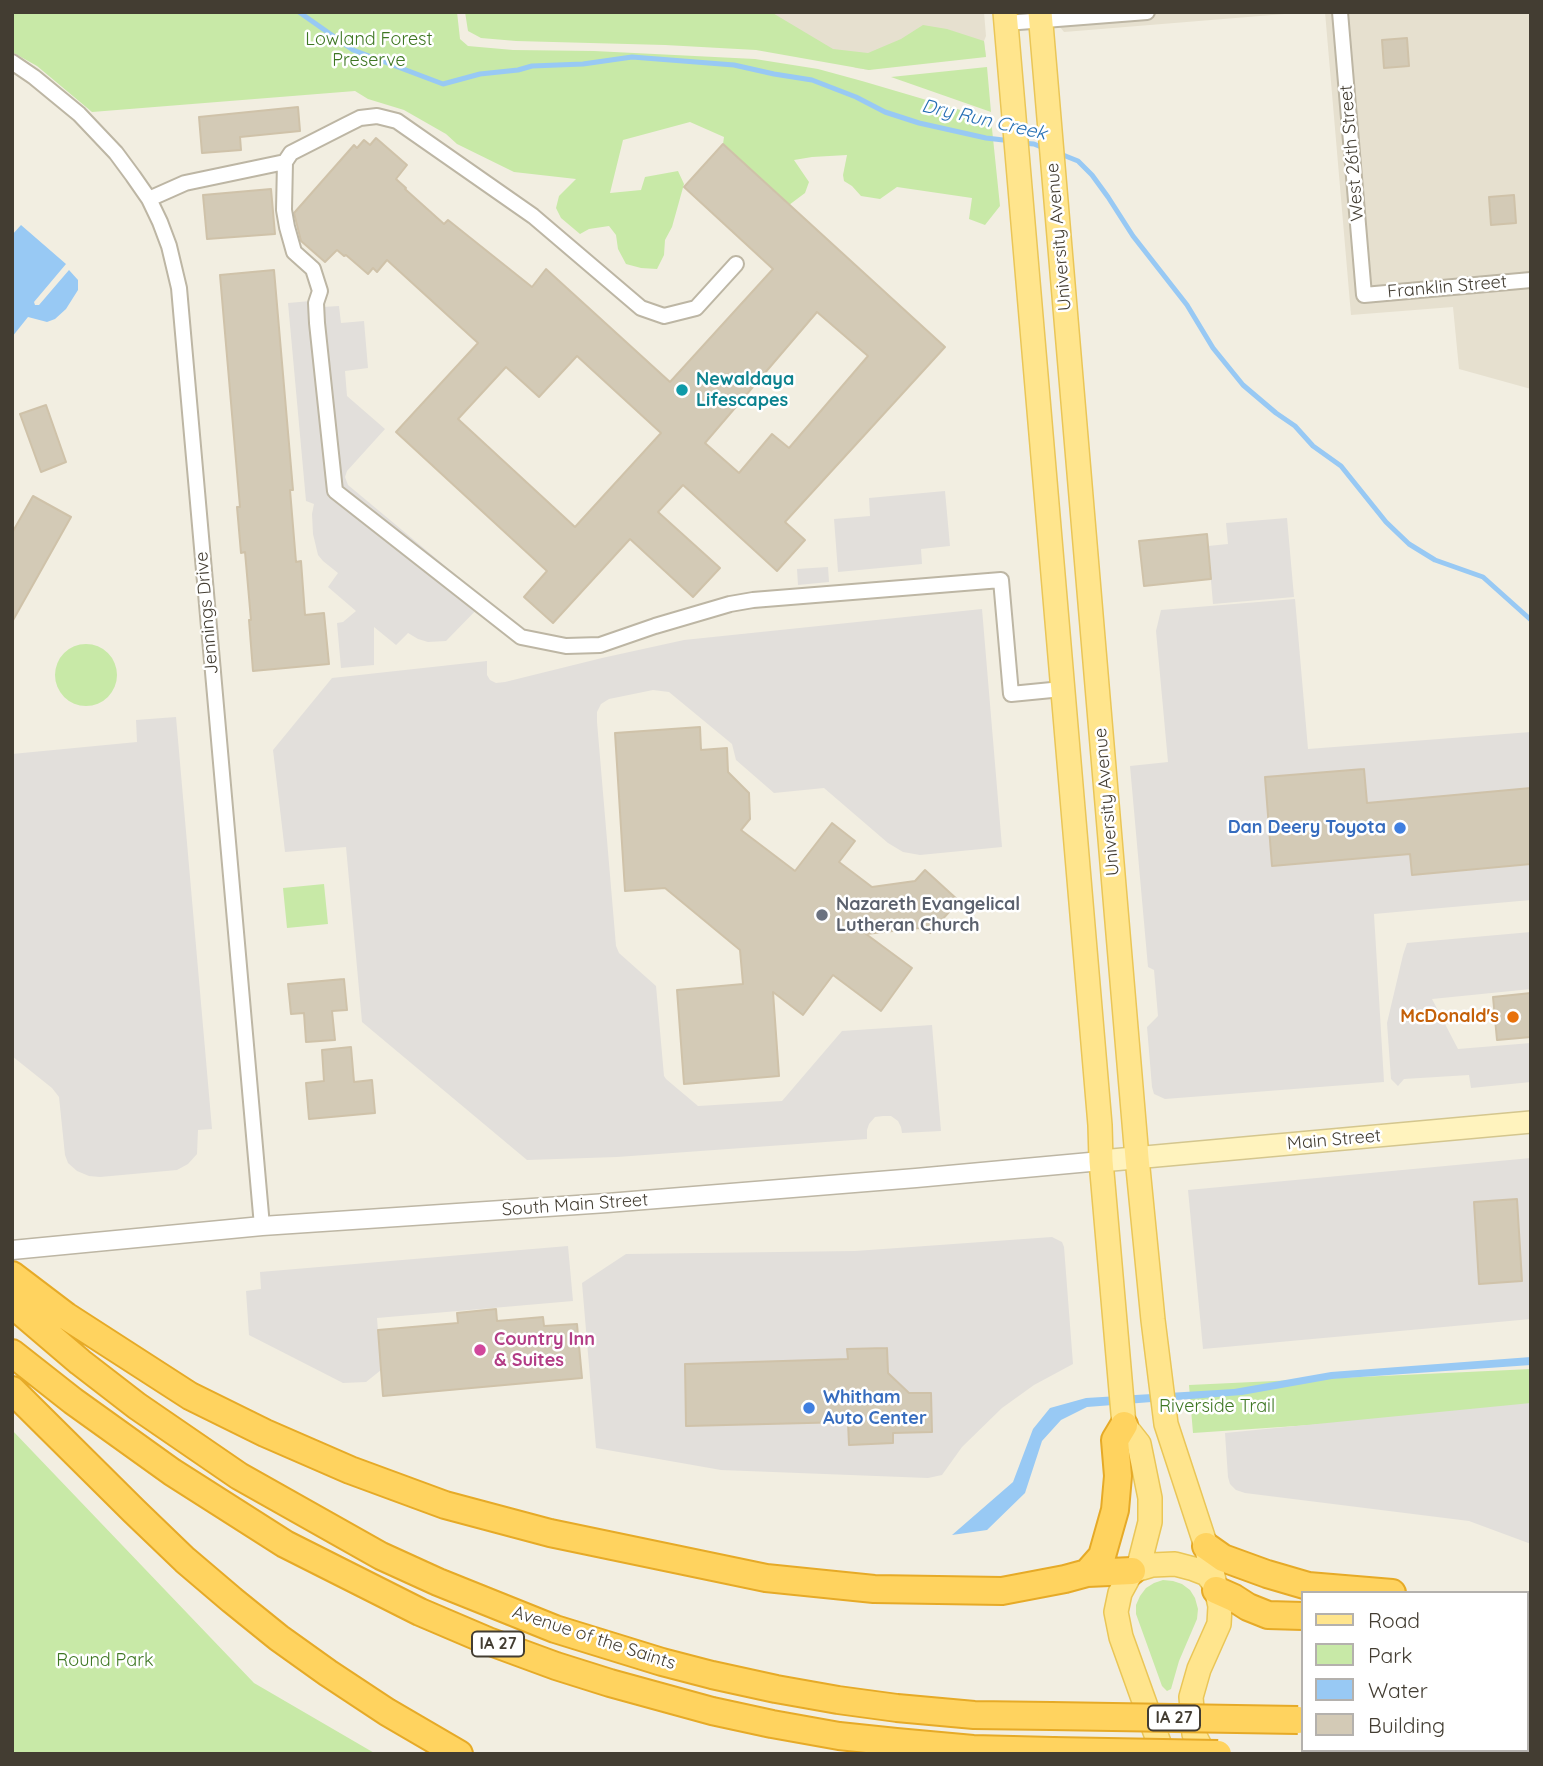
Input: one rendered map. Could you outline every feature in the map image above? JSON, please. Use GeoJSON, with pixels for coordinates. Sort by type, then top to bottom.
{"type":"FeatureCollection","features":[{"type":"Feature","properties":{"kind":"highway"},"geometry":{"type":"LineString","coordinates":[[12,1275],[66,1316],[190,1396],[265,1433],[350,1470],[445,1505],[550,1533],[766,1578],[874,1589],[1002,1591],[1065,1580],[1087,1573],[1135,1570]]}},
{"type":"Feature","properties":{"kind":"highway","name":"Avenue of the Saints"},"geometry":{"type":"LineString","coordinates":[[12,1304],[80,1363],[136,1406],[249,1482],[381,1556],[555,1629],[712,1675],[776,1689],[897,1708],[974,1715],[1301,1720]]}},
{"type":"Feature","properties":{"kind":"highway","name":"Avenue of the Saints"},"geometry":{"type":"LineString","coordinates":[[12,1353],[73,1401],[172,1472],[285,1545],[420,1612],[556,1666],[712,1711],[839,1736],[973,1749],[1217,1754]]}},
{"type":"Feature","properties":{"kind":"highway"},"geometry":{"type":"LineString","coordinates":[[12,1390],[142,1519],[232,1600],[279,1638],[338,1679],[387,1712],[459,1754]]}},
{"type":"Feature","properties":{"kind":"highway"},"geometry":{"type":"LineString","coordinates":[[1087,1573],[1102,1556],[1115,1510],[1118,1476],[1115,1440],[1124,1425]]}},
{"type":"Feature","properties":{"kind":"highway"},"geometry":{"type":"LineString","coordinates":[[1206,1546],[1223,1558],[1308,1586],[1368,1591]]}},
{"type":"Feature","properties":{"kind":"highway"},"geometry":{"type":"LineString","coordinates":[[1216,1588],[1248,1607],[1268,1615],[1302,1616]]}},
{"type":"Feature","properties":{"kind":"main road","name":"University Avenue"},"geometry":{"type":"LineString","coordinates":[[1040,16],[1137,1158],[1160,1380],[1166,1424],[1206,1546],[1220,1606],[1219,1624],[1199,1669],[1191,1697],[1194,1734],[1204,1754]]}},
{"type":"Feature","properties":{"kind":"main road","name":"University Avenue"},"geometry":{"type":"LineString","coordinates":[[1006,18],[1124,1425],[1139,1444],[1150,1498],[1150,1522],[1135,1570],[1120,1593],[1116,1612],[1121,1637],[1163,1754]]}},
{"type":"Feature","properties":{"kind":"main road","name":"Main Street"},"geometry":{"type":"LineString","coordinates":[[1137,1158],[1531,1122]]}},
{"type":"Feature","properties":{"kind":"main road","name":"South Main Street"},"geometry":{"type":"LineString","coordinates":[[1101,1161],[1137,1158]]}},
{"type":"Feature","properties":{"kind":"main road"},"geometry":{"type":"LineString","coordinates":[[1135,1570],[1152,1565],[1174,1564],[1207,1574],[1216,1588]]}},
{"type":"Feature","properties":{"kind":"street"},"geometry":{"type":"LineString","coordinates":[[1006,18],[1147,12]]}},
{"type":"Feature","properties":{"kind":"street","name":"West 26th Street"},"geometry":{"type":"LineString","coordinates":[[1340,12],[1364,295]]}},
{"type":"Feature","properties":{"kind":"street","name":"Jennings Drive"},"geometry":{"type":"LineString","coordinates":[[12,62],[52,91],[116,153],[149,200],[169,246],[179,288],[262,1227]]}},
{"type":"Feature","properties":{"kind":"street"},"geometry":{"type":"LineString","coordinates":[[736,264],[695,308],[664,316],[641,308],[533,216],[397,121],[377,116],[360,118],[291,153],[285,162],[284,210],[287,227],[294,252],[313,269],[320,292],[316,303],[317,323],[335,491],[521,637],[566,646],[600,645],[730,604],[1001,580],[1011,694],[1062,689]]}},
{"type":"Feature","properties":{"kind":"street"},"geometry":{"type":"LineString","coordinates":[[149,200],[185,183],[285,162]]}},
{"type":"Feature","properties":{"kind":"street","name":"Franklin Street"},"geometry":{"type":"LineString","coordinates":[[1364,295],[1531,280]]}},
{"type":"Feature","properties":{"kind":"street","name":"South Main Street"},"geometry":{"type":"LineString","coordinates":[[12,1250],[262,1227],[621,1202],[1101,1161]]}},
{"type":"Feature","properties":{"kind":"shaded area"},"geometry":{"type":"Polygon","coordinates":[[[750,12],[984,12],[986,57],[964,41],[869,70],[856,68],[750,12]]]}},
{"type":"Feature","properties":{"kind":"shaded area"},"geometry":{"type":"Polygon","coordinates":[[[1048,12],[1309,12],[1064,32],[1048,12]]]}},
{"type":"Feature","properties":{"kind":"shaded area"},"geometry":{"type":"Polygon","coordinates":[[[1325,12],[1531,12],[1531,389],[1459,369],[1453,307],[1351,315],[1325,12]]]}},
{"type":"Feature","properties":{"kind":"shaded area"},"geometry":{"type":"Polygon","coordinates":[[[322,300],[322,307],[339,306],[341,323],[364,321],[368,368],[345,371],[347,396],[385,429],[347,471],[345,477],[348,485],[486,600],[446,641],[428,642],[408,633],[396,645],[374,627],[374,665],[341,668],[337,623],[343,622],[356,611],[328,587],[338,573],[318,555],[313,534],[314,504],[306,501],[288,303],[322,300]]]}},
{"type":"Feature","properties":{"kind":"shaded area"},"geometry":{"type":"Polygon","coordinates":[[[945,491],[950,546],[921,549],[922,564],[838,572],[834,519],[870,516],[869,498],[945,491]]]}},
{"type":"Feature","properties":{"kind":"shaded area"},"geometry":{"type":"Polygon","coordinates":[[[1287,518],[1294,597],[1213,604],[1208,546],[1228,544],[1226,523],[1287,518]]]}},
{"type":"Feature","properties":{"kind":"shaded area"},"geometry":{"type":"Polygon","coordinates":[[[828,567],[829,582],[798,585],[797,569],[828,567]]]}},
{"type":"Feature","properties":{"kind":"shaded area"},"geometry":{"type":"Polygon","coordinates":[[[1295,599],[1308,749],[1531,732],[1531,788],[1367,803],[1363,769],[1265,777],[1272,866],[1410,854],[1412,875],[1531,864],[1531,900],[1374,914],[1384,1082],[1165,1099],[1154,1094],[1152,1087],[1147,1027],[1158,1016],[1154,970],[1148,967],[1130,766],[1168,762],[1156,631],[1161,610],[1295,599]]]}},
{"type":"Feature","properties":{"kind":"shaded area"},"geometry":{"type":"Polygon","coordinates":[[[982,609],[1002,847],[920,855],[903,852],[888,843],[824,788],[774,793],[736,760],[732,744],[669,692],[653,690],[609,699],[601,704],[597,712],[616,946],[619,953],[656,986],[666,1079],[698,1106],[782,1101],[842,1031],[932,1025],[941,1131],[902,1133],[898,1121],[891,1116],[883,1116],[875,1117],[869,1124],[867,1139],[617,1157],[527,1160],[362,1022],[346,847],[285,852],[273,750],[332,678],[487,661],[487,675],[496,683],[684,640],[982,609]]]}},
{"type":"Feature","properties":{"kind":"shaded area"},"geometry":{"type":"Polygon","coordinates":[[[176,717],[212,1129],[198,1130],[197,1154],[188,1164],[177,1170],[89,1176],[68,1163],[59,1097],[52,1088],[12,1056],[12,754],[137,742],[136,720],[176,717]]]}},
{"type":"Feature","properties":{"kind":"shaded area"},"geometry":{"type":"Polygon","coordinates":[[[1531,932],[1531,989],[1432,999],[1458,1049],[1531,1043],[1531,1082],[1471,1088],[1469,1075],[1404,1079],[1398,1086],[1391,1079],[1387,1023],[1407,943],[1531,932]]]}},
{"type":"Feature","properties":{"kind":"shaded area"},"geometry":{"type":"Polygon","coordinates":[[[1531,1158],[1531,1319],[1203,1349],[1188,1190],[1531,1158]],[[1517,1199],[1474,1202],[1479,1284],[1522,1280],[1517,1199]]]}},
{"type":"Feature","properties":{"kind":"shaded area"},"geometry":{"type":"Polygon","coordinates":[[[1052,1237],[1062,1242],[1073,1364],[1034,1385],[1002,1408],[962,1447],[942,1475],[928,1478],[721,1470],[596,1448],[582,1283],[626,1254],[855,1251],[1052,1237]],[[887,1348],[848,1349],[848,1359],[685,1364],[686,1426],[848,1422],[849,1445],[893,1443],[893,1433],[932,1432],[931,1393],[909,1393],[888,1373],[887,1348]]]}},
{"type":"Feature","properties":{"kind":"shaded area"},"geometry":{"type":"Polygon","coordinates":[[[568,1246],[573,1301],[377,1318],[381,1370],[366,1382],[343,1383],[249,1335],[246,1291],[261,1289],[260,1272],[568,1246]]]}},
{"type":"Feature","properties":{"kind":"shaded area"},"geometry":{"type":"Polygon","coordinates":[[[1531,1403],[1531,1544],[1469,1521],[1245,1493],[1236,1490],[1228,1477],[1225,1433],[1531,1403]]]}},
{"type":"Feature","properties":{"kind":"green space","name":"Lowland Forest Preserve"},"geometry":{"type":"Polygon","coordinates":[[[12,12],[457,12],[460,39],[468,46],[755,59],[818,69],[991,119],[1000,206],[985,225],[969,219],[972,198],[897,187],[880,199],[861,196],[844,181],[847,155],[794,160],[809,182],[805,193],[789,205],[723,144],[724,137],[690,122],[623,140],[610,193],[641,190],[645,177],[678,171],[684,184],[672,227],[665,240],[664,255],[657,269],[641,268],[626,264],[618,249],[616,235],[609,226],[589,229],[580,234],[561,218],[556,208],[559,196],[576,179],[514,172],[457,144],[446,134],[404,110],[368,99],[355,91],[92,112],[37,66],[12,52],[12,12]]]}},
{"type":"Feature","properties":{"kind":"green space"},"geometry":{"type":"Polygon","coordinates":[[[465,12],[771,12],[833,49],[868,53],[901,39],[923,25],[947,29],[984,41],[986,57],[869,70],[756,50],[481,38],[468,31],[465,12]]]}},
{"type":"Feature","properties":{"kind":"green space"},"geometry":{"type":"Polygon","coordinates":[[[987,67],[991,112],[891,77],[987,67]]]}},
{"type":"Feature","properties":{"kind":"green space"},"geometry":{"type":"Polygon","coordinates":[[[80,644],[92,644],[108,653],[115,663],[115,687],[108,697],[92,706],[80,706],[69,701],[60,692],[55,681],[55,669],[60,658],[69,649],[80,644]]]}},
{"type":"Feature","properties":{"kind":"green space"},"geometry":{"type":"Polygon","coordinates":[[[324,884],[328,924],[287,928],[283,888],[324,884]]]}},
{"type":"Feature","properties":{"kind":"green space","name":"Riverside Trail"},"geometry":{"type":"Polygon","coordinates":[[[1531,1369],[1531,1410],[1193,1433],[1189,1385],[1531,1369]]]}},
{"type":"Feature","properties":{"kind":"green space","name":"Round Park"},"geometry":{"type":"Polygon","coordinates":[[[12,1430],[254,1683],[376,1754],[12,1754],[12,1430]]]}},
{"type":"Feature","properties":{"kind":"green space"},"geometry":{"type":"Polygon","coordinates":[[[1163,1580],[1182,1584],[1190,1590],[1198,1609],[1197,1619],[1179,1661],[1171,1689],[1167,1691],[1162,1686],[1136,1614],[1136,1605],[1146,1588],[1163,1580]]]}},
{"type":"Feature","properties":{"kind":"water"},"geometry":{"type":"Polygon","coordinates":[[[21,225],[66,264],[34,302],[35,305],[39,305],[69,270],[78,280],[78,290],[66,309],[55,319],[47,322],[28,317],[12,337],[12,235],[21,225]]]}},
{"type":"Feature","properties":{"kind":"water"},"geometry":{"type":"Polygon","coordinates":[[[1531,1357],[1531,1365],[1332,1379],[1242,1395],[1087,1407],[1061,1420],[1042,1441],[1025,1493],[987,1530],[952,1535],[1013,1482],[1033,1429],[1050,1408],[1086,1398],[1234,1389],[1331,1372],[1531,1357]]]}},
{"type":"Feature","properties":{"kind":"building"},"geometry":{"type":"Polygon","coordinates":[[[1407,38],[1409,66],[1384,68],[1382,40],[1407,38]]]}},
{"type":"Feature","properties":{"kind":"building"},"geometry":{"type":"Polygon","coordinates":[[[298,107],[300,131],[240,137],[241,150],[202,153],[199,117],[298,107]]]}},
{"type":"Feature","properties":{"kind":"building","name":"Newaldaya Lifescapes"},"geometry":{"type":"Polygon","coordinates":[[[376,138],[407,165],[396,179],[444,224],[448,220],[532,287],[546,269],[670,382],[773,269],[684,187],[723,144],[945,347],[785,522],[805,540],[777,571],[683,485],[658,512],[720,568],[693,597],[630,539],[553,623],[524,597],[547,571],[396,432],[478,343],[387,260],[377,272],[373,268],[368,274],[337,250],[325,262],[301,241],[294,213],[354,145],[357,148],[364,140],[370,145],[376,138]],[[817,312],[705,443],[739,473],[772,434],[789,448],[868,356],[817,312]],[[577,356],[539,397],[506,367],[458,419],[575,527],[661,433],[577,356]]]}},
{"type":"Feature","properties":{"kind":"building"},"geometry":{"type":"Polygon","coordinates":[[[271,189],[275,234],[207,239],[203,195],[271,189]]]}},
{"type":"Feature","properties":{"kind":"building"},"geometry":{"type":"Polygon","coordinates":[[[1514,195],[1516,223],[1491,225],[1489,197],[1514,195]]]}},
{"type":"Feature","properties":{"kind":"building"},"geometry":{"type":"Polygon","coordinates":[[[274,270],[293,490],[290,490],[296,562],[301,561],[305,615],[324,613],[329,664],[253,671],[245,552],[241,553],[237,507],[240,507],[220,275],[274,270]]]}},
{"type":"Feature","properties":{"kind":"building"},"geometry":{"type":"Polygon","coordinates":[[[46,405],[66,462],[41,472],[20,414],[46,405]]]}},
{"type":"Feature","properties":{"kind":"building"},"geometry":{"type":"Polygon","coordinates":[[[33,496],[71,517],[12,622],[12,533],[33,496]]]}},
{"type":"Feature","properties":{"kind":"building"},"geometry":{"type":"Polygon","coordinates":[[[1207,534],[1211,579],[1144,586],[1139,541],[1207,534]]]}},
{"type":"Feature","properties":{"kind":"building","name":"Nazareth Evangelical Lutheran Church"},"geometry":{"type":"Polygon","coordinates":[[[700,727],[701,750],[727,748],[728,772],[749,793],[750,819],[741,830],[795,871],[832,823],[855,841],[839,862],[872,887],[915,881],[925,870],[959,901],[930,933],[920,928],[866,934],[912,968],[881,1011],[833,975],[803,1015],[773,992],[779,1076],[684,1084],[677,990],[743,984],[740,950],[665,888],[625,891],[615,733],[700,727]]]}},
{"type":"Feature","properties":{"kind":"building","name":"Dan Deery Toyota"},"geometry":{"type":"Polygon","coordinates":[[[1364,769],[1367,803],[1531,788],[1531,864],[1412,875],[1410,854],[1272,866],[1265,777],[1364,769]]]}},
{"type":"Feature","properties":{"kind":"building"},"geometry":{"type":"Polygon","coordinates":[[[344,979],[347,1010],[332,1011],[335,1040],[306,1042],[304,1013],[291,1014],[288,984],[344,979]]]}},
{"type":"Feature","properties":{"kind":"building","name":"McDonald's"},"geometry":{"type":"Polygon","coordinates":[[[1531,993],[1531,1037],[1497,1040],[1493,997],[1531,993]]]}},
{"type":"Feature","properties":{"kind":"building"},"geometry":{"type":"Polygon","coordinates":[[[351,1047],[354,1082],[372,1080],[375,1113],[309,1119],[306,1083],[324,1081],[322,1050],[351,1047]]]}},
{"type":"Feature","properties":{"kind":"building"},"geometry":{"type":"Polygon","coordinates":[[[1517,1199],[1522,1281],[1479,1284],[1474,1202],[1517,1199]]]}},
{"type":"Feature","properties":{"kind":"building","name":"Country Inn & Suites"},"geometry":{"type":"Polygon","coordinates":[[[496,1309],[497,1321],[543,1317],[544,1326],[577,1324],[582,1378],[383,1396],[378,1330],[458,1323],[457,1313],[496,1309]]]}},
{"type":"Feature","properties":{"kind":"building","name":"Whitham Auto Center"},"geometry":{"type":"Polygon","coordinates":[[[887,1348],[888,1373],[909,1393],[931,1393],[932,1432],[893,1433],[893,1443],[849,1445],[848,1422],[686,1426],[685,1364],[848,1359],[847,1349],[887,1348]]]}},
{"type":"Feature","properties":{"kind":"waterway","name":"Dry Run Creek"},"geometry":{"type":"LineString","coordinates":[[299,12],[353,50],[443,84],[480,74],[532,66],[583,64],[632,57],[734,65],[812,80],[885,112],[919,123],[1012,141]]}},
{"type":"Feature","properties":{"kind":"waterway","name":"Dry Run Creek"},"geometry":{"type":"LineString","coordinates":[[1022,143],[1046,149]]}},
{"type":"Feature","properties":{"kind":"waterway","name":"Dry Run Creek"},"geometry":{"type":"LineString","coordinates":[[1058,153],[1078,161],[1092,175],[1133,236],[1187,305],[1213,348],[1243,385],[1295,426],[1313,446],[1341,466],[1386,522],[1409,544],[1435,560],[1483,577],[1531,620]]}},
{"type":"Feature","properties":{"kind":"place","name":"Newaldaya Lifescapes"},"geometry":{"type":"Point","coordinates":[682,390]}},
{"type":"Feature","properties":{"kind":"place","name":"Dan Deery Toyota"},"geometry":{"type":"Point","coordinates":[1400,828]}},
{"type":"Feature","properties":{"kind":"place","name":"Nazareth Evangelical Lutheran Church"},"geometry":{"type":"Point","coordinates":[822,915]}},
{"type":"Feature","properties":{"kind":"place","name":"McDonald's"},"geometry":{"type":"Point","coordinates":[1513,1017]}},
{"type":"Feature","properties":{"kind":"place","name":"Country Inn & Suites"},"geometry":{"type":"Point","coordinates":[480,1350]}},
{"type":"Feature","properties":{"kind":"place","name":"Whitham Auto Center"},"geometry":{"type":"Point","coordinates":[809,1408]}}]}
